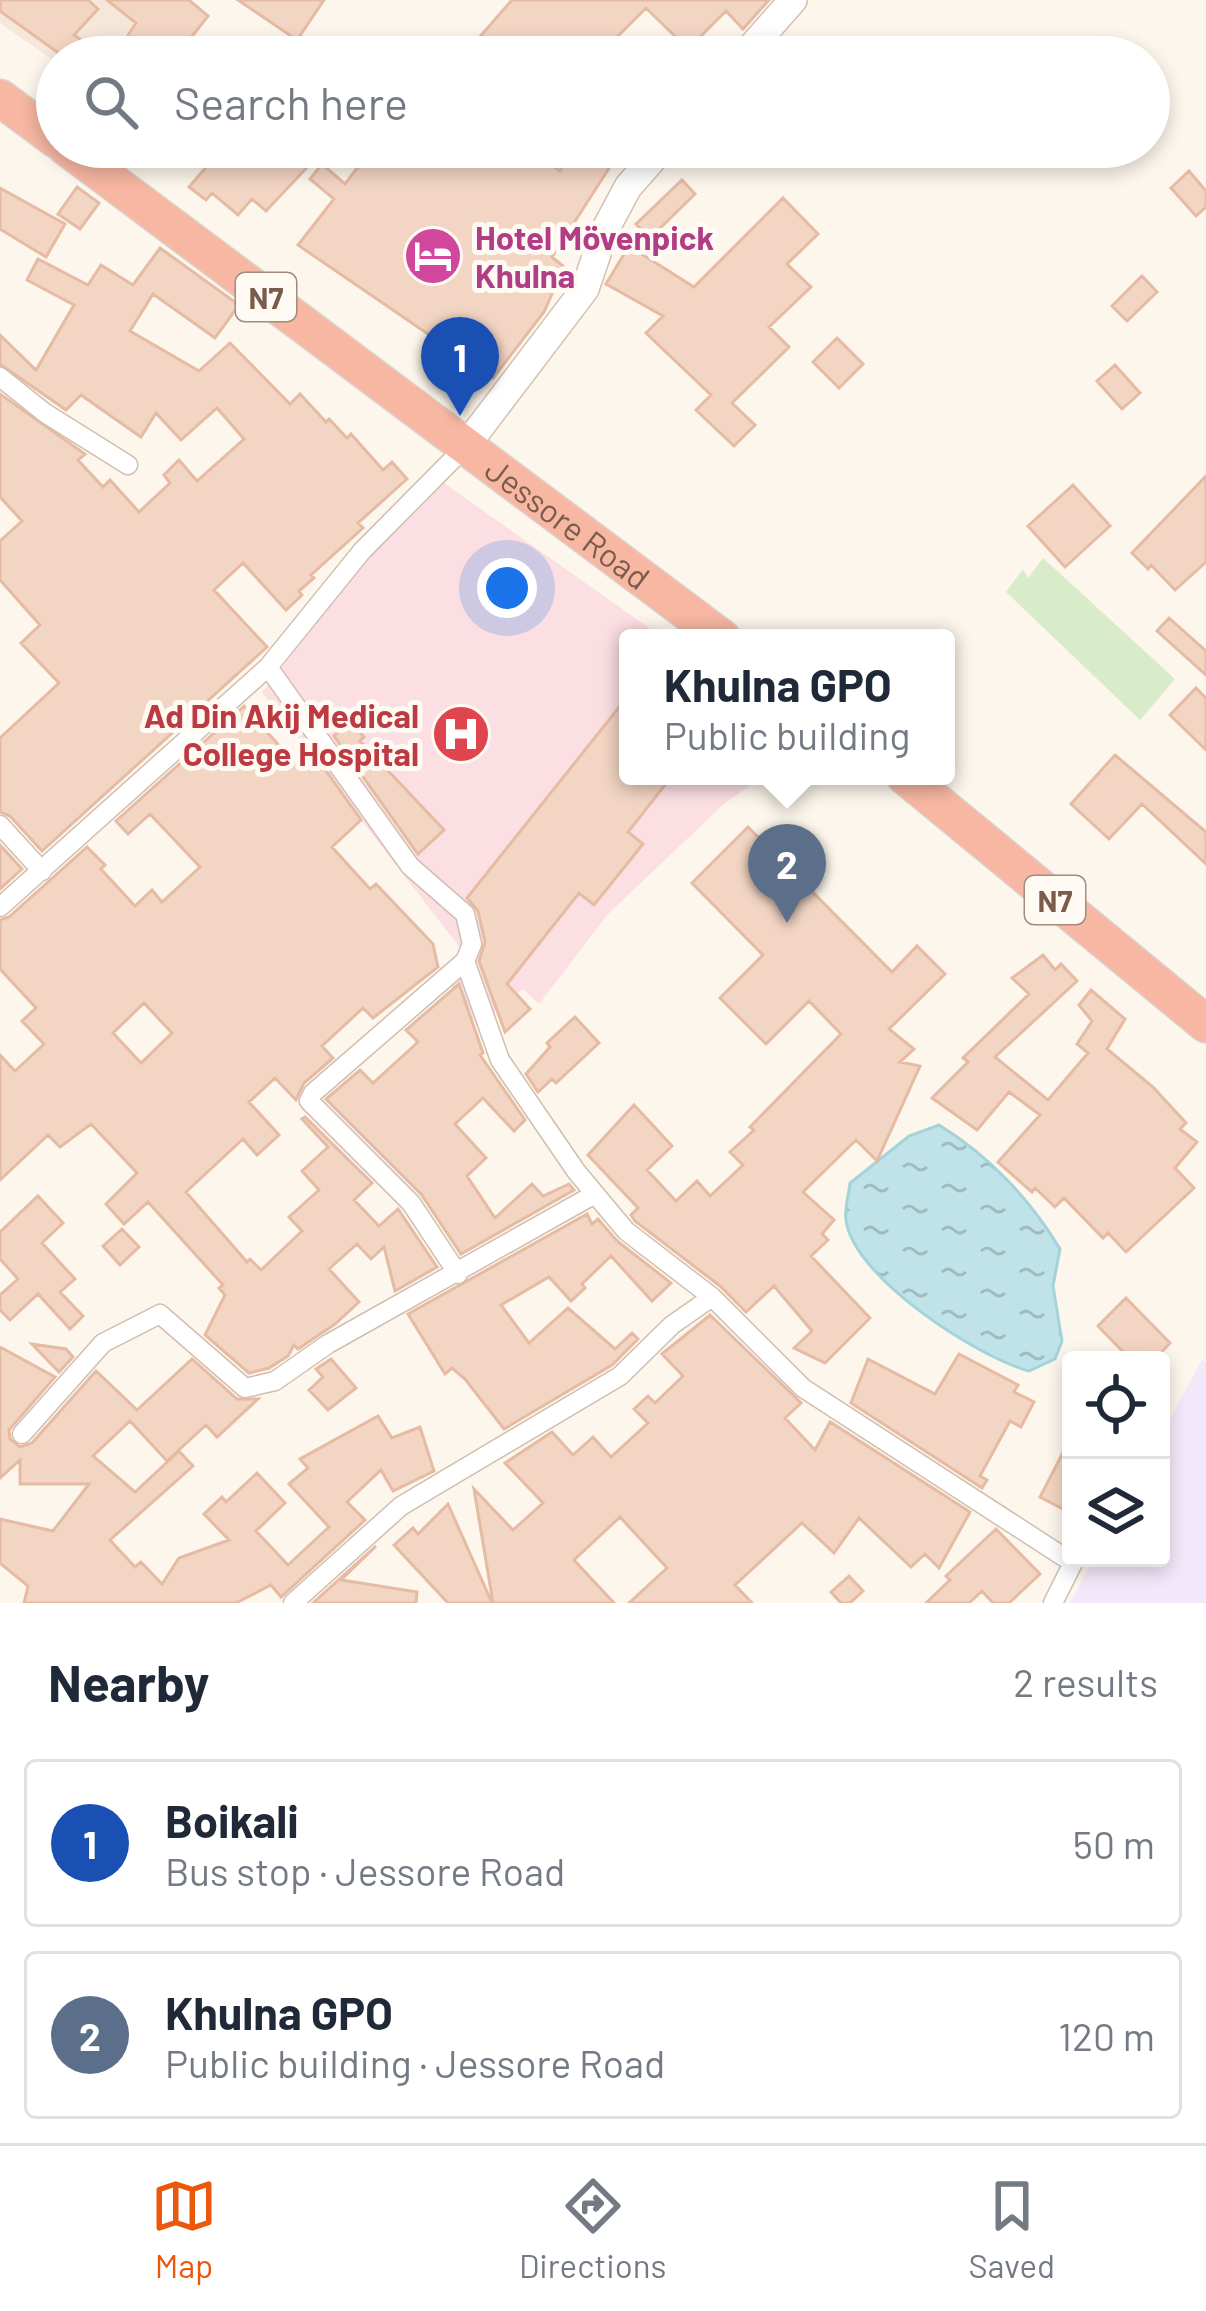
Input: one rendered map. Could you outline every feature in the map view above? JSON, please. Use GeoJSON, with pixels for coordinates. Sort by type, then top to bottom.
{"type":"FeatureCollection","features":[{"type":"Feature","properties":{"kind":"highway"},"geometry":{"type":"LineString","coordinates":[[0,98],[36,125]]}},
{"type":"Feature","properties":{"kind":"highway","name":"Jessore Road"},"geometry":{"type":"LineString","coordinates":[[94,168],[710,629]]}},
{"type":"Feature","properties":{"kind":"highway","name":"N7"},"geometry":{"type":"LineString","coordinates":[[916,785],[1206,1024]]}},
{"type":"Feature","properties":{"kind":"main road"},"geometry":{"type":"LineString","coordinates":[[761,36],[793,0]]}},
{"type":"Feature","properties":{"kind":"main road"},"geometry":{"type":"LineString","coordinates":[[465,447],[585,289],[605,230],[628,187],[645,168]]}},
{"type":"Feature","properties":{"kind":"street"},"geometry":{"type":"LineString","coordinates":[[0,377],[45,413],[128,466]]}},
{"type":"Feature","properties":{"kind":"street"},"geometry":{"type":"LineString","coordinates":[[0,907],[268,667],[362,551],[465,447]]}},
{"type":"Feature","properties":{"kind":"street"},"geometry":{"type":"LineString","coordinates":[[268,667],[410,866],[465,914],[472,944],[465,961],[313,1093],[309,1102],[411,1203],[458,1274]]}},
{"type":"Feature","properties":{"kind":"street"},"geometry":{"type":"LineString","coordinates":[[0,825],[42,871]]}},
{"type":"Feature","properties":{"kind":"street"},"geometry":{"type":"LineString","coordinates":[[465,961],[500,1060],[626,1231],[712,1297],[803,1388],[1073,1563],[1053,1603]]}},
{"type":"Feature","properties":{"kind":"street"},"geometry":{"type":"LineString","coordinates":[[22,1434],[103,1343],[160,1314],[245,1388],[275,1381],[328,1344],[596,1194]]}},
{"type":"Feature","properties":{"kind":"street"},"geometry":{"type":"LineString","coordinates":[[293,1603],[401,1506],[620,1376],[672,1325],[712,1297]]}},
{"type":"Feature","properties":{"kind":"shaded area"},"geometry":{"type":"Polygon","coordinates":[[[0,0],[152,0],[124,36],[36,36],[36,48],[0,23],[0,0]]]}},
{"type":"Feature","properties":{"kind":"shaded area","name":"Ad Din Akij Medical College Hospital"},"geometry":{"type":"Polygon","coordinates":[[[444,483],[650,629],[619,629],[619,785],[751,785],[724,804],[608,914],[539,1004],[523,989],[478,1026],[450,984],[461,949],[262,692],[367,560],[444,483]]]}},
{"type":"Feature","properties":{"kind":"shaded area"},"geometry":{"type":"Polygon","coordinates":[[[1202,1360],[1206,1363],[1206,1603],[1070,1603],[1089,1567],[1170,1567],[1170,1419],[1202,1360]]]}},
{"type":"Feature","properties":{"kind":"green space"},"geometry":{"type":"Polygon","coordinates":[[[1043,558],[1175,679],[1140,720],[1006,592],[1023,569],[1028,578],[1043,558]]]}},
{"type":"Feature","properties":{"kind":"water"},"geometry":{"type":"Polygon","coordinates":[[[939,1125],[1007,1180],[1060,1249],[1053,1286],[1062,1341],[1055,1359],[1029,1371],[979,1350],[921,1312],[870,1266],[854,1242],[846,1216],[850,1183],[909,1136],[939,1125]]]}},
{"type":"Feature","properties":{"kind":"building"},"geometry":{"type":"Polygon","coordinates":[[[0,0],[88,0],[98,9],[75,36],[36,37],[0,11],[0,0]]]}},
{"type":"Feature","properties":{"kind":"building"},"geometry":{"type":"Polygon","coordinates":[[[107,0],[189,0],[208,16],[192,36],[127,36],[136,23],[107,0]]]}},
{"type":"Feature","properties":{"kind":"building"},"geometry":{"type":"Polygon","coordinates":[[[238,0],[324,0],[300,36],[291,36],[238,0]]]}},
{"type":"Feature","properties":{"kind":"building"},"geometry":{"type":"Polygon","coordinates":[[[512,0],[769,0],[743,29],[726,11],[701,36],[675,36],[646,8],[618,36],[480,36],[512,0]]]}},
{"type":"Feature","properties":{"kind":"building"},"geometry":{"type":"Polygon","coordinates":[[[205,168],[306,168],[266,211],[252,199],[238,215],[212,193],[206,200],[189,187],[205,168]]]}},
{"type":"Feature","properties":{"kind":"building","name":"Hotel Mövenpick Khulna"},"geometry":{"type":"Polygon","coordinates":[[[319,168],[327,168],[345,184],[357,168],[609,168],[552,257],[564,267],[544,312],[493,378],[483,371],[469,393],[449,380],[463,358],[298,245],[334,199],[310,179],[319,168]]]}},
{"type":"Feature","properties":{"kind":"building"},"geometry":{"type":"Polygon","coordinates":[[[1189,171],[1206,191],[1206,207],[1196,216],[1171,188],[1189,171]]]}},
{"type":"Feature","properties":{"kind":"building"},"geometry":{"type":"Polygon","coordinates":[[[682,180],[695,194],[650,238],[636,224],[682,180]]]}},
{"type":"Feature","properties":{"kind":"building"},"geometry":{"type":"Polygon","coordinates":[[[77,187],[99,203],[80,229],[58,214],[77,187]]]}},
{"type":"Feature","properties":{"kind":"building"},"geometry":{"type":"Polygon","coordinates":[[[0,188],[65,224],[46,257],[0,229],[0,188]]]}},
{"type":"Feature","properties":{"kind":"building"},"geometry":{"type":"Polygon","coordinates":[[[783,198],[818,234],[787,264],[811,287],[769,327],[789,347],[732,403],[755,425],[734,446],[696,410],[711,395],[646,333],[663,316],[606,284],[629,246],[694,287],[783,198]]]}},
{"type":"Feature","properties":{"kind":"building"},"geometry":{"type":"Polygon","coordinates":[[[160,248],[239,305],[215,338],[153,294],[130,331],[199,371],[230,343],[290,404],[300,394],[326,422],[329,419],[347,438],[351,434],[383,470],[392,462],[407,479],[358,523],[363,528],[311,575],[314,578],[299,591],[302,595],[286,610],[243,563],[214,590],[267,647],[42,851],[10,816],[0,812],[0,738],[59,683],[21,643],[40,625],[0,580],[0,541],[22,521],[0,497],[0,394],[85,454],[78,460],[103,487],[110,480],[139,512],[170,483],[164,475],[179,460],[197,481],[244,439],[217,408],[181,440],[156,413],[141,437],[81,395],[66,410],[0,364],[0,335],[36,370],[74,305],[27,280],[38,259],[88,285],[101,265],[133,285],[160,248]]]}},
{"type":"Feature","properties":{"kind":"building"},"geometry":{"type":"Polygon","coordinates":[[[1142,276],[1157,292],[1127,321],[1112,306],[1142,276]]]}},
{"type":"Feature","properties":{"kind":"building"},"geometry":{"type":"Polygon","coordinates":[[[837,338],[863,364],[839,388],[813,362],[837,338]]]}},
{"type":"Feature","properties":{"kind":"building"},"geometry":{"type":"Polygon","coordinates":[[[1115,365],[1140,393],[1122,409],[1097,381],[1115,365]]]}},
{"type":"Feature","properties":{"kind":"building"},"geometry":{"type":"Polygon","coordinates":[[[1206,476],[1206,562],[1175,590],[1132,553],[1206,476]]]}},
{"type":"Feature","properties":{"kind":"building"},"geometry":{"type":"Polygon","coordinates":[[[1073,485],[1110,526],[1065,567],[1028,526],[1073,485]]]}},
{"type":"Feature","properties":{"kind":"building"},"geometry":{"type":"Polygon","coordinates":[[[1169,618],[1206,651],[1206,675],[1157,631],[1169,618]]]}},
{"type":"Feature","properties":{"kind":"building"},"geometry":{"type":"Polygon","coordinates":[[[1196,688],[1206,698],[1206,750],[1170,715],[1196,688]]]}},
{"type":"Feature","properties":{"kind":"building"},"geometry":{"type":"Polygon","coordinates":[[[244,706],[299,768],[314,754],[361,820],[332,847],[370,889],[376,884],[433,944],[438,967],[373,1018],[363,1008],[322,1046],[333,1058],[304,1083],[296,1100],[275,1078],[249,1102],[279,1135],[257,1155],[243,1139],[186,1192],[247,1262],[250,1259],[261,1270],[302,1231],[289,1217],[319,1190],[302,1171],[328,1147],[302,1119],[305,1117],[372,1183],[354,1200],[379,1226],[398,1209],[437,1267],[395,1291],[384,1247],[371,1259],[357,1244],[329,1269],[359,1302],[298,1349],[294,1345],[288,1356],[269,1368],[249,1373],[205,1335],[225,1295],[219,1288],[223,1285],[148,1202],[124,1224],[106,1204],[137,1173],[91,1124],[60,1147],[48,1135],[0,1180],[0,1055],[15,1071],[44,1044],[22,1021],[36,1008],[0,969],[0,920],[87,847],[135,906],[152,890],[162,902],[200,867],[150,814],[128,834],[116,821],[244,706]],[[144,1003],[113,1033],[141,1063],[172,1033],[144,1003]]]}},
{"type":"Feature","properties":{"kind":"building"},"geometry":{"type":"Polygon","coordinates":[[[619,707],[619,785],[665,785],[628,832],[643,844],[594,905],[579,893],[507,984],[530,1009],[505,1032],[479,961],[485,942],[478,911],[467,898],[619,707]]]}},
{"type":"Feature","properties":{"kind":"building"},"geometry":{"type":"Polygon","coordinates":[[[349,721],[364,737],[360,741],[444,830],[418,854],[334,736],[349,721]]]}},
{"type":"Feature","properties":{"kind":"building"},"geometry":{"type":"Polygon","coordinates":[[[1115,755],[1206,832],[1206,864],[1142,804],[1109,839],[1071,804],[1115,755]]]}},
{"type":"Feature","properties":{"kind":"building"},"geometry":{"type":"Polygon","coordinates":[[[748,827],[892,972],[917,946],[945,974],[889,1029],[914,1049],[900,1062],[920,1066],[877,1161],[856,1140],[803,1192],[834,1220],[822,1234],[828,1240],[811,1256],[870,1318],[825,1363],[794,1348],[812,1331],[774,1286],[746,1312],[720,1286],[635,1221],[631,1215],[638,1208],[588,1155],[634,1105],[672,1146],[647,1170],[676,1201],[697,1181],[710,1196],[743,1165],[730,1152],[754,1130],[750,1127],[841,1034],[809,1001],[766,1044],[720,998],[763,955],[692,883],[748,827]]]}},
{"type":"Feature","properties":{"kind":"building"},"geometry":{"type":"Polygon","coordinates":[[[0,845],[22,869],[0,889],[0,845]]]}},
{"type":"Feature","properties":{"kind":"building"},"geometry":{"type":"Polygon","coordinates":[[[1043,955],[1055,970],[1061,964],[1077,981],[995,1057],[1048,1100],[1088,1053],[1077,1044],[1092,1021],[1079,1005],[1091,990],[1125,1019],[1107,1049],[1153,1087],[1186,1123],[1180,1129],[1197,1142],[1175,1168],[1194,1188],[1126,1252],[1108,1233],[1103,1238],[1064,1198],[1055,1207],[998,1162],[1040,1115],[1009,1092],[977,1130],[932,1098],[968,1062],[963,1058],[1029,994],[1012,978],[1043,955]]]}},
{"type":"Feature","properties":{"kind":"building"},"geometry":{"type":"Polygon","coordinates":[[[459,984],[480,1055],[525,1120],[514,1131],[483,1098],[455,1124],[486,1158],[467,1176],[495,1218],[532,1184],[543,1196],[569,1184],[574,1190],[461,1254],[421,1194],[326,1099],[360,1070],[373,1083],[418,1042],[406,1030],[459,984]]]}},
{"type":"Feature","properties":{"kind":"building"},"geometry":{"type":"Polygon","coordinates":[[[575,1017],[599,1043],[556,1083],[552,1079],[538,1092],[526,1074],[550,1047],[547,1043],[575,1017]]]}},
{"type":"Feature","properties":{"kind":"building"},"geometry":{"type":"Polygon","coordinates":[[[38,1196],[63,1223],[42,1243],[75,1279],[60,1292],[83,1316],[70,1329],[38,1294],[10,1320],[0,1310],[0,1295],[18,1279],[0,1259],[0,1232],[38,1196]]]}},
{"type":"Feature","properties":{"kind":"building"},"geometry":{"type":"Polygon","coordinates":[[[587,1214],[592,1224],[598,1219],[617,1241],[671,1283],[652,1301],[611,1256],[571,1301],[549,1277],[501,1305],[529,1343],[568,1308],[615,1349],[632,1333],[638,1339],[612,1365],[504,1429],[465,1379],[452,1368],[445,1374],[408,1314],[587,1214]]]}},
{"type":"Feature","properties":{"kind":"building"},"geometry":{"type":"Polygon","coordinates":[[[122,1229],[139,1247],[120,1265],[103,1246],[122,1229]]]}},
{"type":"Feature","properties":{"kind":"building"},"geometry":{"type":"Polygon","coordinates":[[[1126,1298],[1170,1343],[1162,1351],[1122,1351],[1098,1326],[1126,1298]]]}},
{"type":"Feature","properties":{"kind":"building"},"geometry":{"type":"Polygon","coordinates":[[[710,1315],[801,1403],[785,1418],[815,1450],[830,1422],[970,1512],[939,1568],[925,1554],[911,1567],[859,1518],[834,1553],[802,1523],[735,1585],[752,1603],[629,1603],[667,1568],[620,1517],[574,1560],[614,1603],[493,1603],[474,1489],[513,1530],[543,1503],[505,1463],[552,1432],[573,1455],[593,1437],[611,1457],[648,1423],[634,1409],[648,1396],[655,1403],[683,1376],[662,1354],[710,1315]]]}},
{"type":"Feature","properties":{"kind":"building"},"geometry":{"type":"Polygon","coordinates":[[[32,1344],[66,1349],[73,1357],[59,1372],[32,1344]]]}},
{"type":"Feature","properties":{"kind":"building"},"geometry":{"type":"Polygon","coordinates":[[[0,1347],[55,1377],[9,1430],[10,1439],[20,1447],[32,1443],[96,1371],[137,1410],[192,1359],[237,1399],[258,1399],[217,1437],[206,1425],[167,1461],[130,1421],[93,1456],[135,1492],[179,1451],[193,1466],[110,1540],[135,1567],[141,1562],[162,1584],[179,1558],[229,1540],[204,1514],[222,1497],[226,1502],[257,1473],[285,1503],[256,1531],[288,1565],[329,1527],[289,1484],[308,1468],[300,1459],[378,1416],[392,1438],[420,1427],[434,1471],[393,1491],[381,1470],[347,1502],[365,1520],[281,1597],[271,1585],[236,1603],[24,1603],[28,1586],[0,1563],[0,1519],[53,1531],[89,1484],[20,1484],[20,1460],[0,1478],[0,1347]]]}},
{"type":"Feature","properties":{"kind":"building"},"geometry":{"type":"Polygon","coordinates":[[[959,1354],[1018,1385],[1014,1392],[1034,1402],[1021,1427],[1010,1421],[980,1476],[987,1480],[982,1488],[851,1403],[868,1359],[935,1394],[959,1354]]]}},
{"type":"Feature","properties":{"kind":"building"},"geometry":{"type":"Polygon","coordinates":[[[331,1359],[356,1388],[328,1410],[309,1390],[323,1377],[316,1369],[331,1359]]]}},
{"type":"Feature","properties":{"kind":"building"},"geometry":{"type":"Polygon","coordinates":[[[1062,1454],[1062,1508],[1040,1497],[1062,1454]]]}},
{"type":"Feature","properties":{"kind":"building"},"geometry":{"type":"Polygon","coordinates":[[[448,1504],[492,1603],[448,1603],[394,1545],[413,1528],[418,1534],[448,1504]]]}},
{"type":"Feature","properties":{"kind":"building"},"geometry":{"type":"Polygon","coordinates":[[[996,1529],[1040,1574],[1009,1603],[993,1603],[982,1591],[969,1603],[926,1603],[950,1580],[946,1576],[996,1529]]]}},
{"type":"Feature","properties":{"kind":"building"},"geometry":{"type":"Polygon","coordinates":[[[376,1546],[341,1580],[417,1592],[416,1603],[313,1603],[376,1546]]]}},
{"type":"Feature","properties":{"kind":"building"},"geometry":{"type":"Polygon","coordinates":[[[849,1576],[863,1591],[850,1603],[841,1603],[831,1592],[849,1576]]]}},
{"type":"Feature","properties":{"kind":"place","name":"Hotel Mövenpick Khulna"},"geometry":{"type":"Point","coordinates":[433,256]}},
{"type":"Feature","properties":{"kind":"place","name":"Boikali"},"geometry":{"type":"Point","coordinates":[460,416]}},
{"type":"Feature","properties":{"kind":"place","name":"Ad Din Akij Medical College Hospital"},"geometry":{"type":"Point","coordinates":[461,734]}},
{"type":"Feature","properties":{"kind":"place","name":"Khulna GPO"},"geometry":{"type":"Point","coordinates":[787,923]}}]}
